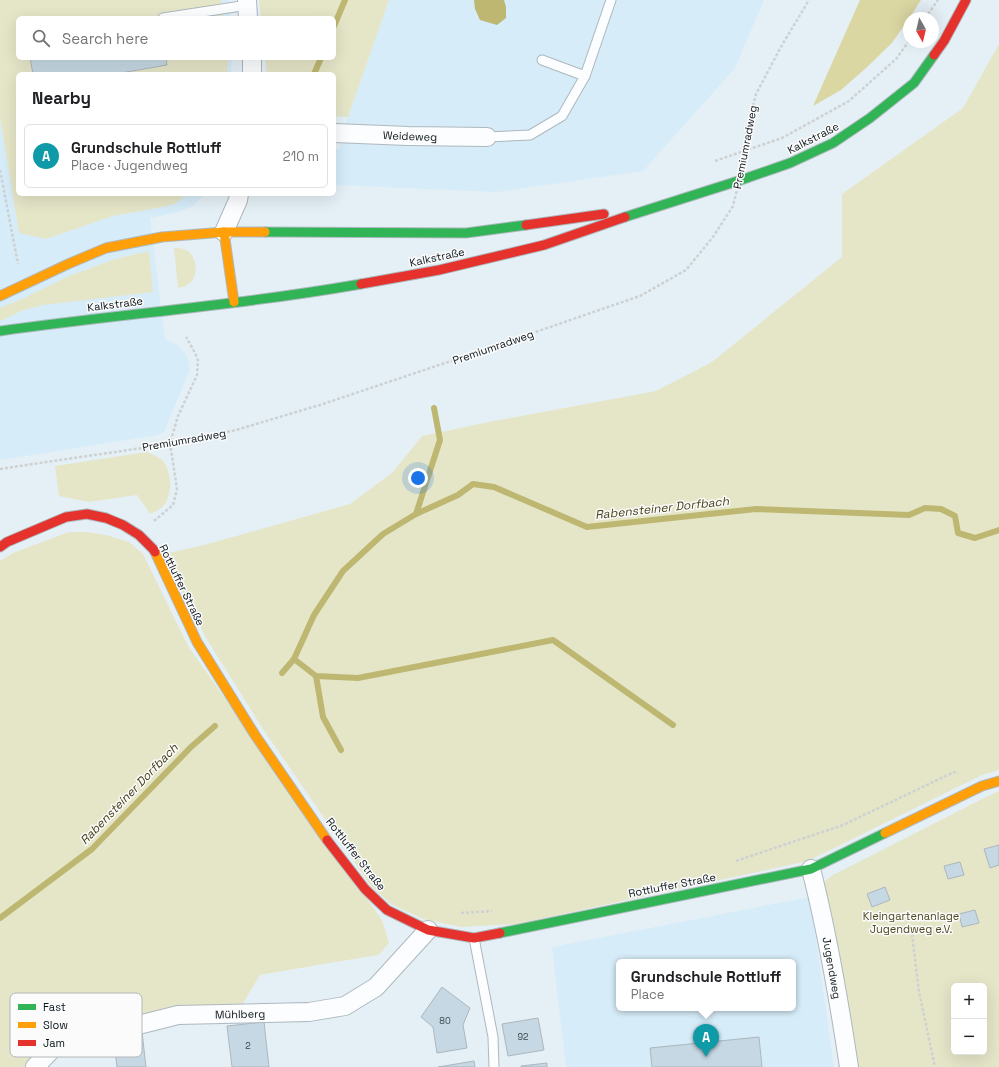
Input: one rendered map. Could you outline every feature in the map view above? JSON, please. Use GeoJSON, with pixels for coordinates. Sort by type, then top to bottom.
{"type":"FeatureCollection","features":[{"type":"Feature","properties":{"kind":"main road","name":"Kalkstraße"},"geometry":{"type":"LineString","coordinates":[[0,331],[325,290],[439,270],[544,246],[639,212],[783,166],[833,143],[870,118],[914,83],[944,41],[966,0]]}},
{"type":"Feature","properties":{"kind":"main road","name":"Kalkstraße"},"geometry":{"type":"LineString","coordinates":[[0,296],[106,248],[162,237],[224,232],[466,233],[600,215],[639,212]]}},
{"type":"Feature","properties":{"kind":"main road"},"geometry":{"type":"LineString","coordinates":[[224,232],[234,302]]}},
{"type":"Feature","properties":{"kind":"main road","name":"Rottluffer Straße"},"geometry":{"type":"LineString","coordinates":[[0,547],[7,542],[66,516],[87,514],[106,518],[123,525],[139,535],[153,549],[197,642],[255,735],[329,842],[365,889],[387,910],[428,930],[474,938],[811,870],[982,786],[999,781]]}},
{"type":"Feature","properties":{"kind":"street"},"geometry":{"type":"LineString","coordinates":[[252,60],[252,72]]}},
{"type":"Feature","properties":{"kind":"street","name":"Weideweg"},"geometry":{"type":"LineString","coordinates":[[336,133],[487,137]]}},
{"type":"Feature","properties":{"kind":"street"},"geometry":{"type":"LineString","coordinates":[[224,232],[239,196]]}},
{"type":"Feature","properties":{"kind":"street","name":"Jugendweg"},"geometry":{"type":"LineString","coordinates":[[811,870],[824,924],[849,1067]]}},
{"type":"Feature","properties":{"kind":"street","name":"Mühlberg"},"geometry":{"type":"LineString","coordinates":[[142,1024],[178,1015],[309,1012],[345,1006],[376,987],[428,930]]}},
{"type":"Feature","properties":{"kind":"street","name":"Mühlberg"},"geometry":{"type":"LineString","coordinates":[[35,1067],[45,1057]]}},
{"type":"Feature","properties":{"kind":"lane"},"geometry":{"type":"LineString","coordinates":[[487,137],[530,135],[562,116],[584,76],[612,0]]}},
{"type":"Feature","properties":{"kind":"lane"},"geometry":{"type":"LineString","coordinates":[[180,16],[248,8]]}},
{"type":"Feature","properties":{"kind":"lane"},"geometry":{"type":"LineString","coordinates":[[542,60],[584,76]]}},
{"type":"Feature","properties":{"kind":"lane"},"geometry":{"type":"LineString","coordinates":[[474,938],[493,1037],[494,1067]]}},
{"type":"Feature","properties":{"kind":"path","name":"Premiumradweg"},"geometry":{"type":"LineString","coordinates":[[0,469],[211,436],[257,424],[323,404],[640,296],[686,270],[713,237],[733,206],[742,168],[747,129],[756,94],[782,45],[809,0]]}},
{"type":"Feature","properties":{"kind":"path"},"geometry":{"type":"LineString","coordinates":[[929,12],[938,0]]}},
{"type":"Feature","properties":{"kind":"path"},"geometry":{"type":"LineString","coordinates":[[715,161],[782,138],[849,101],[896,59],[904,48]]}},
{"type":"Feature","properties":{"kind":"path"},"geometry":{"type":"LineString","coordinates":[[0,170],[19,269]]}},
{"type":"Feature","properties":{"kind":"path"},"geometry":{"type":"LineString","coordinates":[[139,535],[173,505],[177,489],[170,443],[178,416],[197,375],[198,360],[186,337]]}},
{"type":"Feature","properties":{"kind":"path"},"geometry":{"type":"LineString","coordinates":[[732,862],[843,825],[954,772],[982,786]]}},
{"type":"Feature","properties":{"kind":"path"},"geometry":{"type":"LineString","coordinates":[[459,913],[496,911]]}},
{"type":"Feature","properties":{"kind":"path"},"geometry":{"type":"LineString","coordinates":[[912,934],[919,992],[935,1067]]}},
{"type":"Feature","properties":{"kind":"shaded area"},"geometry":{"type":"Polygon","coordinates":[[[0,0],[229,0],[231,16],[16,16],[16,60],[232,60],[231,72],[16,72],[16,196],[203,196],[191,207],[175,213],[150,218],[165,339],[179,346],[188,358],[190,369],[164,432],[158,435],[0,460],[0,0]]]}},
{"type":"Feature","properties":{"kind":"shaded area"},"geometry":{"type":"Polygon","coordinates":[[[389,0],[764,0],[735,68],[643,171],[497,192],[336,185],[336,149],[340,149],[342,134],[389,0]]]}},
{"type":"Feature","properties":{"kind":"shaded area"},"geometry":{"type":"Polygon","coordinates":[[[474,0],[504,0],[506,7],[506,18],[497,25],[480,20],[475,9],[474,0]]]}},
{"type":"Feature","properties":{"kind":"shaded area"},"geometry":{"type":"Polygon","coordinates":[[[860,0],[921,0],[913,12],[903,12],[903,27],[892,43],[841,90],[813,106],[860,0]]]}},
{"type":"Feature","properties":{"kind":"shaded area"},"geometry":{"type":"Polygon","coordinates":[[[810,897],[834,1067],[566,1067],[552,947],[810,897]]]}},
{"type":"Feature","properties":{"kind":"green space"},"geometry":{"type":"Polygon","coordinates":[[[0,0],[221,0],[223,16],[16,16],[16,60],[228,60],[227,72],[16,72],[16,196],[185,196],[173,205],[113,216],[46,239],[19,233],[0,118],[0,0]]]}},
{"type":"Feature","properties":{"kind":"green space"},"geometry":{"type":"Polygon","coordinates":[[[259,0],[389,0],[348,117],[336,116],[336,72],[267,72],[265,60],[336,60],[336,16],[261,16],[259,0]]]}},
{"type":"Feature","properties":{"kind":"green space"},"geometry":{"type":"Polygon","coordinates":[[[999,44],[999,770],[982,775],[808,861],[516,924],[461,927],[423,919],[391,904],[371,886],[263,729],[206,638],[164,554],[204,545],[350,504],[393,472],[422,436],[656,391],[712,362],[842,257],[842,194],[963,108],[999,44]]]}},
{"type":"Feature","properties":{"kind":"green space"},"geometry":{"type":"Polygon","coordinates":[[[174,248],[183,249],[189,252],[195,261],[196,266],[194,277],[191,282],[178,288],[174,248]]]}},
{"type":"Feature","properties":{"kind":"green space"},"geometry":{"type":"Polygon","coordinates":[[[149,251],[153,292],[43,305],[21,311],[0,320],[0,308],[69,276],[115,259],[149,251]]]}},
{"type":"Feature","properties":{"kind":"green space"},"geometry":{"type":"Polygon","coordinates":[[[147,452],[163,461],[170,477],[170,490],[166,502],[157,511],[150,514],[137,495],[89,502],[59,496],[55,466],[147,452]]]}},
{"type":"Feature","properties":{"kind":"green space"},"geometry":{"type":"Polygon","coordinates":[[[69,532],[86,532],[106,535],[129,542],[143,554],[188,646],[382,920],[389,943],[379,955],[260,975],[239,1010],[142,1027],[142,993],[10,993],[10,1057],[37,1057],[26,1067],[0,1067],[0,561],[13,553],[69,532]]]}},
{"type":"Feature","properties":{"kind":"green space","name":"Kleingartenanlage Jugendweg e.V."},"geometry":{"type":"Polygon","coordinates":[[[999,791],[999,1067],[857,1067],[821,884],[833,875],[999,791]]]}},
{"type":"Feature","properties":{"kind":"building"},"geometry":{"type":"Polygon","coordinates":[[[30,60],[166,60],[167,65],[127,72],[33,72],[30,60]]]}},
{"type":"Feature","properties":{"kind":"building"},"geometry":{"type":"Polygon","coordinates":[[[999,845],[999,865],[990,868],[984,849],[999,845]]]}},
{"type":"Feature","properties":{"kind":"building"},"geometry":{"type":"Polygon","coordinates":[[[960,862],[964,875],[948,879],[944,866],[960,862]]]}},
{"type":"Feature","properties":{"kind":"building"},"geometry":{"type":"Polygon","coordinates":[[[885,887],[890,900],[872,907],[867,894],[885,887]]]}},
{"type":"Feature","properties":{"kind":"building"},"geometry":{"type":"Polygon","coordinates":[[[975,910],[979,923],[962,927],[959,914],[975,910]]]}},
{"type":"Feature","properties":{"kind":"building"},"geometry":{"type":"Polygon","coordinates":[[[442,987],[470,1008],[463,1025],[467,1048],[437,1053],[433,1027],[421,1017],[442,987]]]}},
{"type":"Feature","properties":{"kind":"building"},"geometry":{"type":"Polygon","coordinates":[[[538,1018],[544,1050],[508,1056],[502,1024],[538,1018]]]}},
{"type":"Feature","properties":{"kind":"building"},"geometry":{"type":"Polygon","coordinates":[[[264,1022],[269,1067],[232,1067],[227,1026],[264,1022]]]}},
{"type":"Feature","properties":{"kind":"building"},"geometry":{"type":"Polygon","coordinates":[[[142,1032],[146,1067],[117,1067],[116,1057],[142,1057],[142,1032]]]}},
{"type":"Feature","properties":{"kind":"building"},"geometry":{"type":"Polygon","coordinates":[[[759,1037],[762,1067],[652,1067],[650,1048],[759,1037]]]}},
{"type":"Feature","properties":{"kind":"building"},"geometry":{"type":"Polygon","coordinates":[[[474,1061],[475,1067],[438,1067],[474,1061]]]}},
{"type":"Feature","properties":{"kind":"building"},"geometry":{"type":"Polygon","coordinates":[[[547,1063],[547,1067],[521,1067],[521,1066],[547,1063]]]}},
{"type":"Feature","properties":{"kind":"waterway"},"geometry":{"type":"LineString","coordinates":[[336,21],[345,0]]}},
{"type":"Feature","properties":{"kind":"waterway"},"geometry":{"type":"LineString","coordinates":[[315,72],[320,60]]}},
{"type":"Feature","properties":{"kind":"waterway"},"geometry":{"type":"LineString","coordinates":[[416,514],[440,440],[434,408]]}},
{"type":"Feature","properties":{"kind":"waterway","name":"Rabensteiner Dorfbach"},"geometry":{"type":"LineString","coordinates":[[282,673],[294,659],[314,615],[343,571],[383,534],[416,514],[458,495],[473,484],[494,487],[587,527],[756,509],[909,515],[925,508],[941,509],[955,516],[958,533],[975,538],[999,530]]}},
{"type":"Feature","properties":{"kind":"waterway"},"geometry":{"type":"LineString","coordinates":[[294,659],[316,676],[358,678],[553,640],[673,725]]}},
{"type":"Feature","properties":{"kind":"waterway"},"geometry":{"type":"LineString","coordinates":[[316,676],[323,717],[341,750]]}},
{"type":"Feature","properties":{"kind":"waterway","name":"Rabensteiner Dorfbach"},"geometry":{"type":"LineString","coordinates":[[0,918],[92,849],[191,747],[215,726]]}},
{"type":"Feature","properties":{"kind":"traffic: fast"},"geometry":{"type":"LineString","coordinates":[[625,217],[790,163],[833,143],[870,118],[914,83],[934,55]]}},
{"type":"Feature","properties":{"kind":"traffic: fast"},"geometry":{"type":"LineString","coordinates":[[265,232],[466,233],[526,225]]}},
{"type":"Feature","properties":{"kind":"traffic: fast"},"geometry":{"type":"LineString","coordinates":[[0,331],[226,304],[361,284]]}},
{"type":"Feature","properties":{"kind":"traffic: fast"},"geometry":{"type":"LineString","coordinates":[[500,933],[811,869],[885,833]]}},
{"type":"Feature","properties":{"kind":"traffic: slow"},"geometry":{"type":"LineString","coordinates":[[224,232],[234,302]]}},
{"type":"Feature","properties":{"kind":"traffic: slow"},"geometry":{"type":"LineString","coordinates":[[0,296],[106,248],[162,237],[224,232],[265,232]]}},
{"type":"Feature","properties":{"kind":"traffic: slow"},"geometry":{"type":"LineString","coordinates":[[155,552],[197,642],[255,735],[327,840]]}},
{"type":"Feature","properties":{"kind":"traffic: slow"},"geometry":{"type":"LineString","coordinates":[[885,833],[982,786],[999,781]]}},
{"type":"Feature","properties":{"kind":"traffic: jam"},"geometry":{"type":"LineString","coordinates":[[934,55],[944,41],[966,0]]}},
{"type":"Feature","properties":{"kind":"traffic: jam"},"geometry":{"type":"LineString","coordinates":[[526,225],[604,214]]}},
{"type":"Feature","properties":{"kind":"traffic: jam"},"geometry":{"type":"LineString","coordinates":[[361,284],[439,270],[544,245],[625,217]]}},
{"type":"Feature","properties":{"kind":"traffic: jam"},"geometry":{"type":"LineString","coordinates":[[0,547],[7,542],[66,517],[87,514],[106,518],[123,525],[139,535],[155,552]]}},
{"type":"Feature","properties":{"kind":"traffic: jam"},"geometry":{"type":"LineString","coordinates":[[327,840],[365,889],[387,910],[428,930],[474,938],[500,933]]}},
{"type":"Feature","properties":{"kind":"place","name":"Grundschule Rottluff"},"geometry":{"type":"Point","coordinates":[706,1057]}}]}
